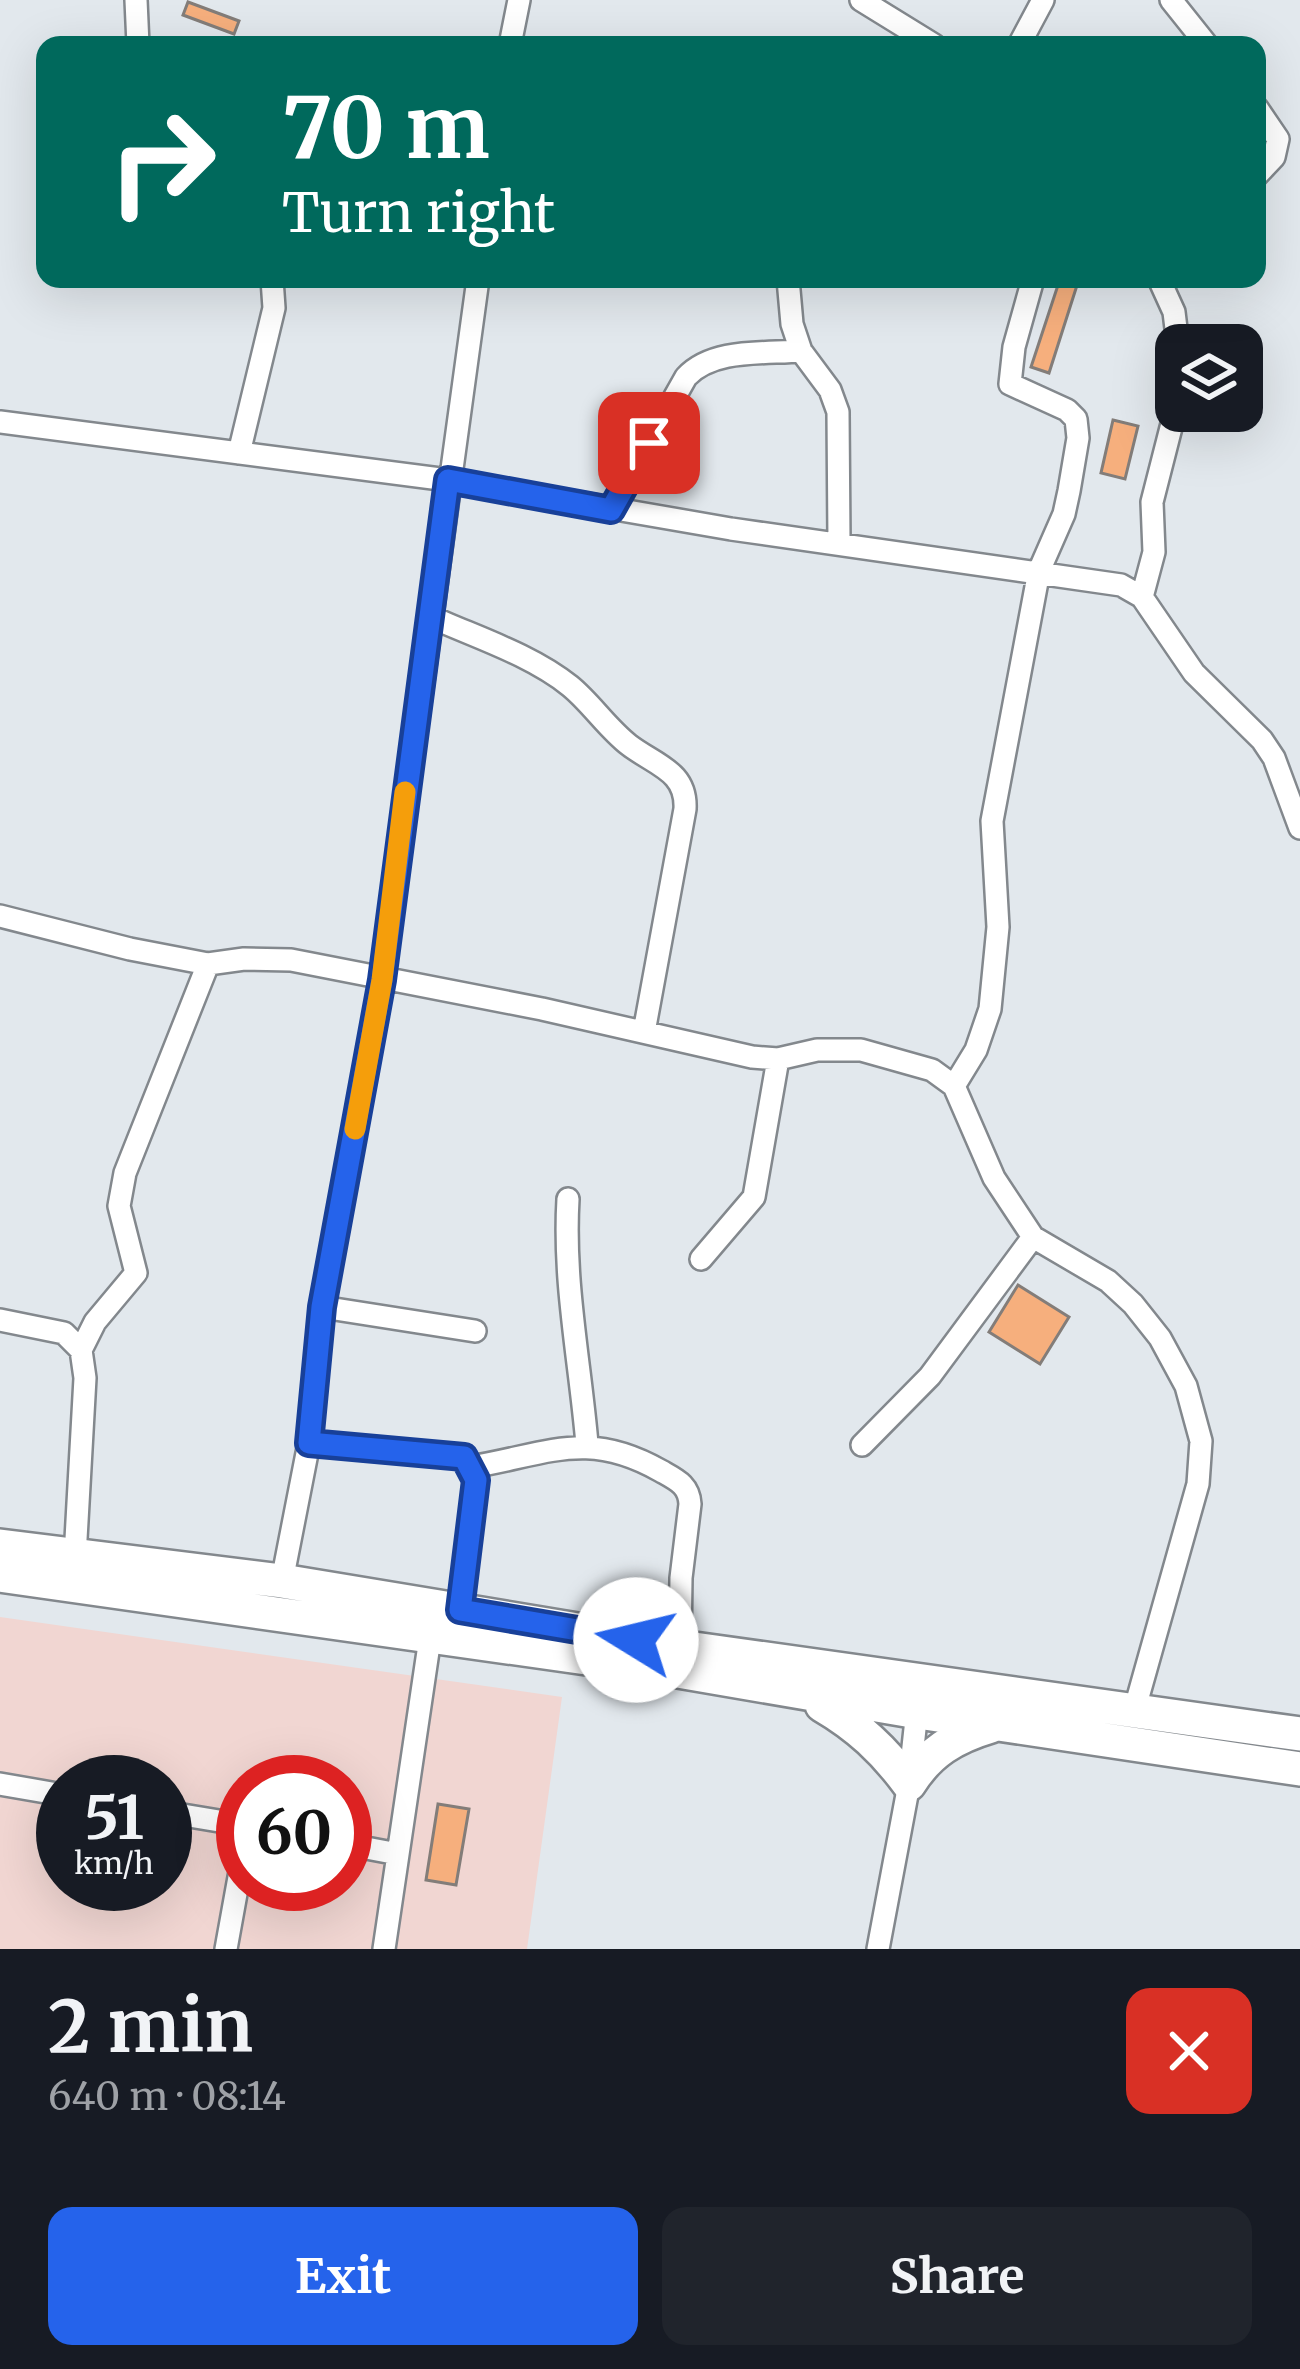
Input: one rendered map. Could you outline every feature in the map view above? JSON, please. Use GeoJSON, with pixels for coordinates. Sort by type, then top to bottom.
{"type":"FeatureCollection","features":[{"type":"Feature","properties":{"kind":"main road"},"geometry":{"type":"LineString","coordinates":[[0,1546],[282,1581],[680,1647],[918,1697],[996,1724],[1300,1769]]}},
{"type":"Feature","properties":{"kind":"main road"},"geometry":{"type":"LineString","coordinates":[[0,1575],[799,1692],[1135,1708],[1300,1734]]}},
{"type":"Feature","properties":{"kind":"main road"},"geometry":{"type":"LineString","coordinates":[[799,1692],[855,1724],[889,1756],[909,1784],[924,1760],[940,1748],[996,1724]]}},
{"type":"Feature","properties":{"kind":"street"},"geometry":{"type":"LineString","coordinates":[[136,0],[137,36]]}},
{"type":"Feature","properties":{"kind":"street"},"geometry":{"type":"LineString","coordinates":[[512,36],[518,0]]}},
{"type":"Feature","properties":{"kind":"street"},"geometry":{"type":"LineString","coordinates":[[862,0],[920,36]]}},
{"type":"Feature","properties":{"kind":"street"},"geometry":{"type":"LineString","coordinates":[[1024,36],[1043,0]]}},
{"type":"Feature","properties":{"kind":"street"},"geometry":{"type":"LineString","coordinates":[[1171,0],[1200,36]]}},
{"type":"Feature","properties":{"kind":"street"},"geometry":{"type":"LineString","coordinates":[[1266,121],[1278,139],[1274,157],[1266,165]]}},
{"type":"Feature","properties":{"kind":"street"},"geometry":{"type":"LineString","coordinates":[[238,453],[270,329],[273,288]]}},
{"type":"Feature","properties":{"kind":"street"},"geometry":{"type":"LineString","coordinates":[[282,1581],[309,1443],[322,1307],[382,980],[477,288]]}},
{"type":"Feature","properties":{"kind":"street"},"geometry":{"type":"LineString","coordinates":[[784,288],[801,351],[830,390],[838,412],[838,542]]}},
{"type":"Feature","properties":{"kind":"street"},"geometry":{"type":"LineString","coordinates":[[954,1085],[976,1051],[990,1010],[998,927],[992,821],[1039,571],[1064,514],[1078,438],[1076,419],[1066,410],[1010,384],[1014,347],[1030,288]]}},
{"type":"Feature","properties":{"kind":"street"},"geometry":{"type":"LineString","coordinates":[[1163,288],[1175,324]]}},
{"type":"Feature","properties":{"kind":"street"},"geometry":{"type":"LineString","coordinates":[[611,510],[686,377],[699,363],[801,351]]}},
{"type":"Feature","properties":{"kind":"street"},"geometry":{"type":"LineString","coordinates":[[0,422],[448,480],[611,510],[1121,585],[1142,597],[1194,673],[1262,740],[1292,785],[1300,828]]}},
{"type":"Feature","properties":{"kind":"street"},"geometry":{"type":"LineString","coordinates":[[1142,597],[1155,543],[1152,502],[1170,432]]}},
{"type":"Feature","properties":{"kind":"street"},"geometry":{"type":"LineString","coordinates":[[429,616],[546,670],[572,687],[624,741],[679,776],[685,809],[644,1032]]}},
{"type":"Feature","properties":{"kind":"street"},"geometry":{"type":"LineString","coordinates":[[0,916],[208,964],[244,958],[291,960],[542,1009],[752,1057],[778,1059],[861,1049],[932,1070],[954,1085],[994,1178],[1033,1237],[1108,1281],[1160,1338],[1186,1386],[1202,1441],[1198,1484],[1135,1708]]}},
{"type":"Feature","properties":{"kind":"street"},"geometry":{"type":"LineString","coordinates":[[81,1350],[95,1322],[136,1273],[119,1206],[125,1173],[208,964]]}},
{"type":"Feature","properties":{"kind":"street"},"geometry":{"type":"LineString","coordinates":[[701,1259],[754,1197],[778,1059]]}},
{"type":"Feature","properties":{"kind":"street"},"geometry":{"type":"LineString","coordinates":[[568,1199],[570,1306],[587,1444]]}},
{"type":"Feature","properties":{"kind":"street"},"geometry":{"type":"LineString","coordinates":[[862,1445],[930,1376],[1033,1237]]}},
{"type":"Feature","properties":{"kind":"street"},"geometry":{"type":"LineString","coordinates":[[322,1307],[475,1331]]}},
{"type":"Feature","properties":{"kind":"street"},"geometry":{"type":"LineString","coordinates":[[0,1320],[64,1333],[81,1350],[86,1378],[75,1557]]}},
{"type":"Feature","properties":{"kind":"street"},"geometry":{"type":"LineString","coordinates":[[309,1443],[464,1457],[476,1480],[460,1610]]}},
{"type":"Feature","properties":{"kind":"street"},"geometry":{"type":"LineString","coordinates":[[471,1467],[587,1444],[633,1455],[682,1483],[689,1492],[680,1647]]}},
{"type":"Feature","properties":{"kind":"street"},"geometry":{"type":"LineString","coordinates":[[384,1949],[430,1638]]}},
{"type":"Feature","properties":{"kind":"street"},"geometry":{"type":"LineString","coordinates":[[878,1949],[909,1784],[918,1697]]}},
{"type":"Feature","properties":{"kind":"street"},"geometry":{"type":"LineString","coordinates":[[0,1784],[36,1790]]}},
{"type":"Feature","properties":{"kind":"street"},"geometry":{"type":"LineString","coordinates":[[372,1849],[398,1854]]}},
{"type":"Feature","properties":{"kind":"street"},"geometry":{"type":"LineString","coordinates":[[226,1949],[233,1911]]}},
{"type":"Feature","properties":{"kind":"shaded area"},"geometry":{"type":"Polygon","coordinates":[[[0,1617],[562,1697],[527,1949],[0,1949],[0,1617]]]}},
{"type":"Feature","properties":{"kind":"building"},"geometry":{"type":"Polygon","coordinates":[[[188,2],[239,21],[234,34],[183,15],[188,2]]]}},
{"type":"Feature","properties":{"kind":"building"},"geometry":{"type":"Polygon","coordinates":[[[1057,288],[1076,288],[1049,373],[1031,367],[1057,288]]]}},
{"type":"Feature","properties":{"kind":"building"},"geometry":{"type":"Polygon","coordinates":[[[1113,420],[1138,426],[1125,479],[1101,473],[1113,420]]]}},
{"type":"Feature","properties":{"kind":"building"},"geometry":{"type":"Polygon","coordinates":[[[1018,1285],[1069,1317],[1040,1364],[989,1332],[1018,1285]]]}},
{"type":"Feature","properties":{"kind":"building"},"geometry":{"type":"Polygon","coordinates":[[[438,1804],[469,1809],[456,1885],[426,1880],[438,1804]]]}},
{"type":"Feature","properties":{"kind":"slow traffic"},"geometry":{"type":"LineString","coordinates":[[355,1129],[382,980],[405,792]]}},
{"type":"Feature","properties":{"kind":"route"},"geometry":{"type":"LineString","coordinates":[[636,1640],[460,1610],[476,1480],[464,1457],[309,1443],[322,1307],[382,980],[448,480],[611,510],[649,443]]}}]}
